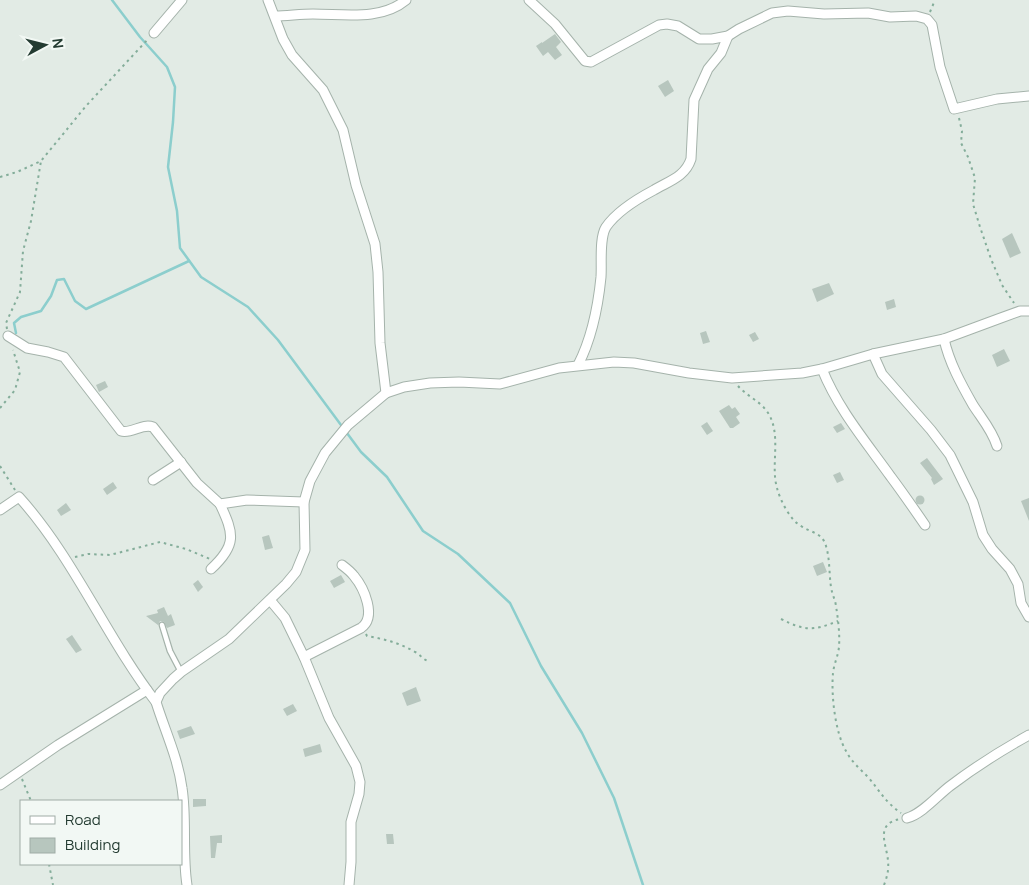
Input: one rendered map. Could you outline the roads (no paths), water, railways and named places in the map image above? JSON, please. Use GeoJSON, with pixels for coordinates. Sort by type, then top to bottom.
{"type":"FeatureCollection","features":[{"type":"Feature","properties":{"kind":"street"},"geometry":{"type":"LineString","coordinates":[[154,33],[182,0]]}},
{"type":"Feature","properties":{"kind":"street"},"geometry":{"type":"LineString","coordinates":[[268,0],[283,39],[292,55],[323,90],[343,130],[356,185],[374,244],[378,272],[380,343],[386,393]]}},
{"type":"Feature","properties":{"kind":"street"},"geometry":{"type":"LineString","coordinates":[[274,16],[314,14],[360,16],[390,9],[406,0]]}},
{"type":"Feature","properties":{"kind":"street"},"geometry":{"type":"LineString","coordinates":[[529,0],[555,24],[585,61],[590,62],[659,25],[678,26],[699,39],[712,39],[728,36],[772,13],[788,11],[824,14],[868,13],[890,16],[916,16],[926,19],[932,25],[940,67],[954,109],[997,99],[1029,96]]}},
{"type":"Feature","properties":{"kind":"street"},"geometry":{"type":"LineString","coordinates":[[578,365],[589,342],[600,277],[604,229],[631,203],[678,177],[688,168],[691,159],[694,100],[708,69],[721,53],[728,36]]}},
{"type":"Feature","properties":{"kind":"street"},"geometry":{"type":"LineString","coordinates":[[156,702],[160,693],[181,672],[229,639],[296,572],[305,550],[304,502],[310,481],[325,453],[348,425],[386,393],[404,387],[430,383],[500,384],[559,368],[614,362],[634,363],[689,373],[732,378],[776,376],[822,369],[873,354],[944,339],[1025,311]]}},
{"type":"Feature","properties":{"kind":"street"},"geometry":{"type":"LineString","coordinates":[[8,336],[27,348],[64,357],[121,431],[128,432],[147,425],[153,427],[197,483],[220,504],[228,522],[231,538],[227,553],[215,566]]}},
{"type":"Feature","properties":{"kind":"street"},"geometry":{"type":"LineString","coordinates":[[944,339],[947,354],[974,405],[993,434],[997,446]]}},
{"type":"Feature","properties":{"kind":"street"},"geometry":{"type":"LineString","coordinates":[[873,354],[882,374],[931,430],[950,455],[973,502],[983,534],[992,549],[1010,569],[1025,601],[1029,617]]}},
{"type":"Feature","properties":{"kind":"street"},"geometry":{"type":"LineString","coordinates":[[822,369],[831,391],[855,428],[925,525]]}},
{"type":"Feature","properties":{"kind":"street"},"geometry":{"type":"LineString","coordinates":[[153,480],[181,462]]}},
{"type":"Feature","properties":{"kind":"street"},"geometry":{"type":"LineString","coordinates":[[0,510],[19,497],[65,561],[109,634],[156,702],[176,759],[182,789],[184,862],[187,885]]}},
{"type":"Feature","properties":{"kind":"street"},"geometry":{"type":"LineString","coordinates":[[220,504],[247,500],[304,502]]}},
{"type":"Feature","properties":{"kind":"street"},"geometry":{"type":"LineString","coordinates":[[304,657],[361,628],[368,619],[366,599],[355,577],[342,565]]}},
{"type":"Feature","properties":{"kind":"street"},"geometry":{"type":"LineString","coordinates":[[270,600],[285,618],[304,657],[329,718],[356,766],[360,782],[359,794],[351,822],[349,885]]}},
{"type":"Feature","properties":{"kind":"street"},"geometry":{"type":"LineString","coordinates":[[0,785],[58,745],[147,690]]}},
{"type":"Feature","properties":{"kind":"street"},"geometry":{"type":"LineString","coordinates":[[907,818],[918,813],[977,766],[1029,735]]}},
{"type":"Feature","properties":{"kind":"lane"},"geometry":{"type":"LineString","coordinates":[[162,625],[170,651],[181,672]]}},
{"type":"Feature","properties":{"kind":"waterway"},"geometry":{"type":"LineString","coordinates":[[112,0],[140,37],[167,67],[175,87],[168,167],[177,211],[180,248],[201,277],[248,307],[278,340],[361,452],[387,477],[423,531],[458,554],[510,603],[541,666],[582,733],[614,798],[643,885]]}},
{"type":"Feature","properties":{"kind":"waterway"},"geometry":{"type":"LineString","coordinates":[[16,333],[14,323],[21,317],[41,311],[51,296],[57,280],[64,279],[75,301],[86,309],[189,261]]}}]}
